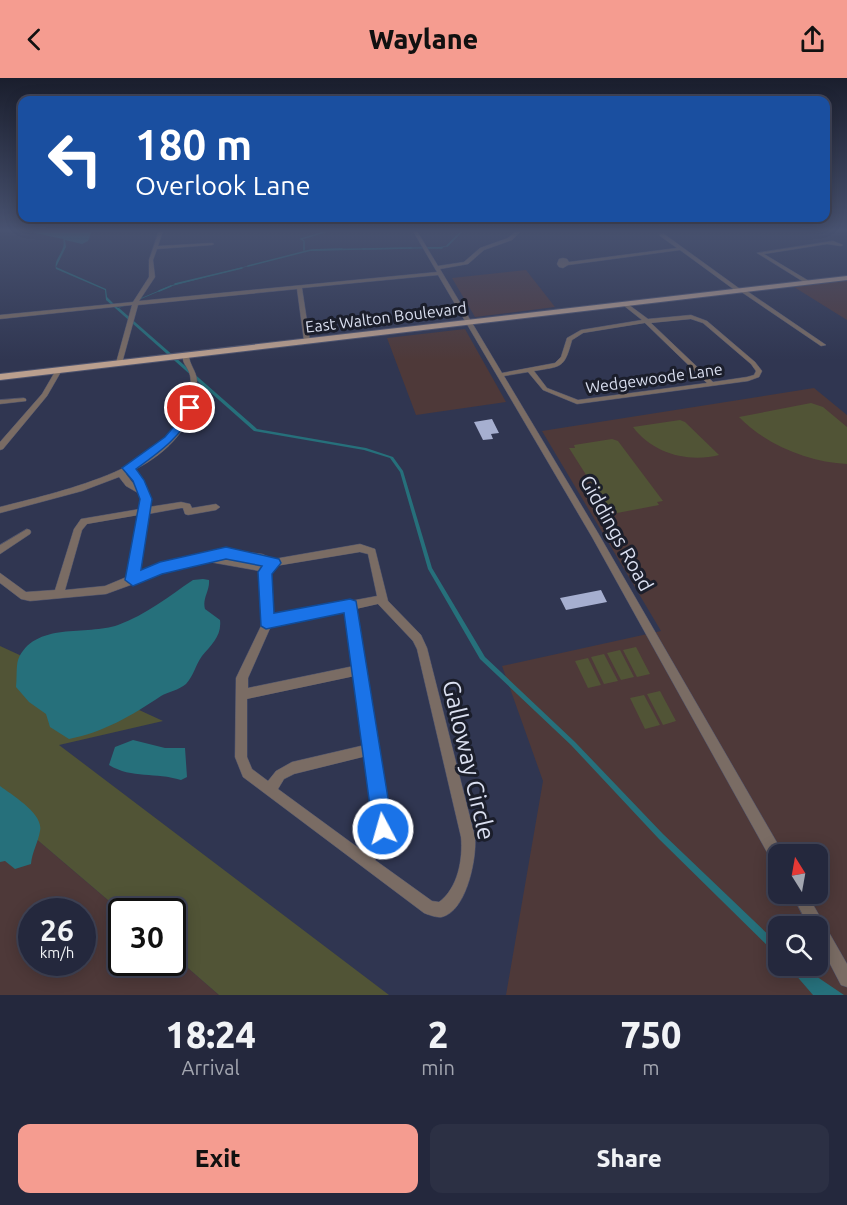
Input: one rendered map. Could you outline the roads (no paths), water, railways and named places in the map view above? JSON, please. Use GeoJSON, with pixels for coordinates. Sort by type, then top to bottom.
{"type":"FeatureCollection","features":[{"type":"Feature","properties":{"kind":"main road","name":"East Walton Boulevard"},"geometry":{"type":"LineString","coordinates":[[0,377],[847,278]]}},
{"type":"Feature","properties":{"kind":"street"},"geometry":{"type":"LineString","coordinates":[[119,363],[136,303],[152,274]]}},
{"type":"Feature","properties":{"kind":"street"},"geometry":{"type":"LineString","coordinates":[[0,317],[414,274]]}},
{"type":"Feature","properties":{"kind":"street","name":"Giddings Road"},"geometry":{"type":"LineString","coordinates":[[440,274],[501,375],[770,844]]}},
{"type":"Feature","properties":{"kind":"street"},"geometry":{"type":"LineString","coordinates":[[718,274],[823,345]]}},
{"type":"Feature","properties":{"kind":"street"},"geometry":{"type":"LineString","coordinates":[[791,274],[804,283]]}},
{"type":"Feature","properties":{"kind":"street"},"geometry":{"type":"LineString","coordinates":[[299,287],[307,341]]}},
{"type":"Feature","properties":{"kind":"street"},"geometry":{"type":"LineString","coordinates":[[628,304],[712,384]]}},
{"type":"Feature","properties":{"kind":"street","name":"Wedgewoode Lane"},"geometry":{"type":"LineString","coordinates":[[531,371],[544,389],[577,402],[757,376],[759,371],[757,366],[703,321],[686,316],[644,319]]}},
{"type":"Feature","properties":{"kind":"street"},"geometry":{"type":"LineString","coordinates":[[501,375],[531,371],[559,363],[565,356],[569,339],[576,333],[644,319]]}},
{"type":"Feature","properties":{"kind":"street"},"geometry":{"type":"LineString","coordinates":[[0,510],[82,487],[124,470],[164,445],[185,418],[194,379],[185,364],[186,355]]}},
{"type":"Feature","properties":{"kind":"street"},"geometry":{"type":"LineString","coordinates":[[2,443],[48,391],[58,370]]}},
{"type":"Feature","properties":{"kind":"street"},"geometry":{"type":"LineString","coordinates":[[0,402],[24,400]]}},
{"type":"Feature","properties":{"kind":"street"},"geometry":{"type":"LineString","coordinates":[[124,470],[129,484],[142,492],[146,499],[133,580]]}},
{"type":"Feature","properties":{"kind":"street"},"geometry":{"type":"LineString","coordinates":[[59,595],[81,524],[89,519],[182,504],[187,506],[188,512],[216,507]]}},
{"type":"Feature","properties":{"kind":"street"},"geometry":{"type":"LineString","coordinates":[[0,550],[27,532]]}},
{"type":"Feature","properties":{"kind":"street","name":"Galloway Circle"},"geometry":{"type":"LineString","coordinates":[[367,548],[373,554],[384,604],[417,638],[422,648],[470,853],[451,902],[438,910],[429,908],[249,776],[243,765],[244,671],[266,622],[271,566],[367,548]]}},
{"type":"Feature","properties":{"kind":"street"},"geometry":{"type":"LineString","coordinates":[[0,577],[26,597],[106,590],[160,568],[207,558],[271,566]]}},
{"type":"Feature","properties":{"kind":"street"},"geometry":{"type":"LineString","coordinates":[[266,622],[382,599]]}},
{"type":"Feature","properties":{"kind":"street"},"geometry":{"type":"LineString","coordinates":[[350,605],[383,825],[380,837],[366,862]]}},
{"type":"Feature","properties":{"kind":"street"},"geometry":{"type":"LineString","coordinates":[[242,695],[360,670]]}},
{"type":"Feature","properties":{"kind":"street"},"geometry":{"type":"LineString","coordinates":[[269,790],[280,776],[292,768],[372,749]]}},
{"type":"Feature","properties":{"kind":"street"},"geometry":{"type":"LineString","coordinates":[[828,945],[847,979]]}},
{"type":"Feature","properties":{"kind":"waterway"},"geometry":{"type":"LineString","coordinates":[[175,284],[218,274]]}},
{"type":"Feature","properties":{"kind":"waterway"},"geometry":{"type":"LineString","coordinates":[[159,291],[171,286]]}}]}
